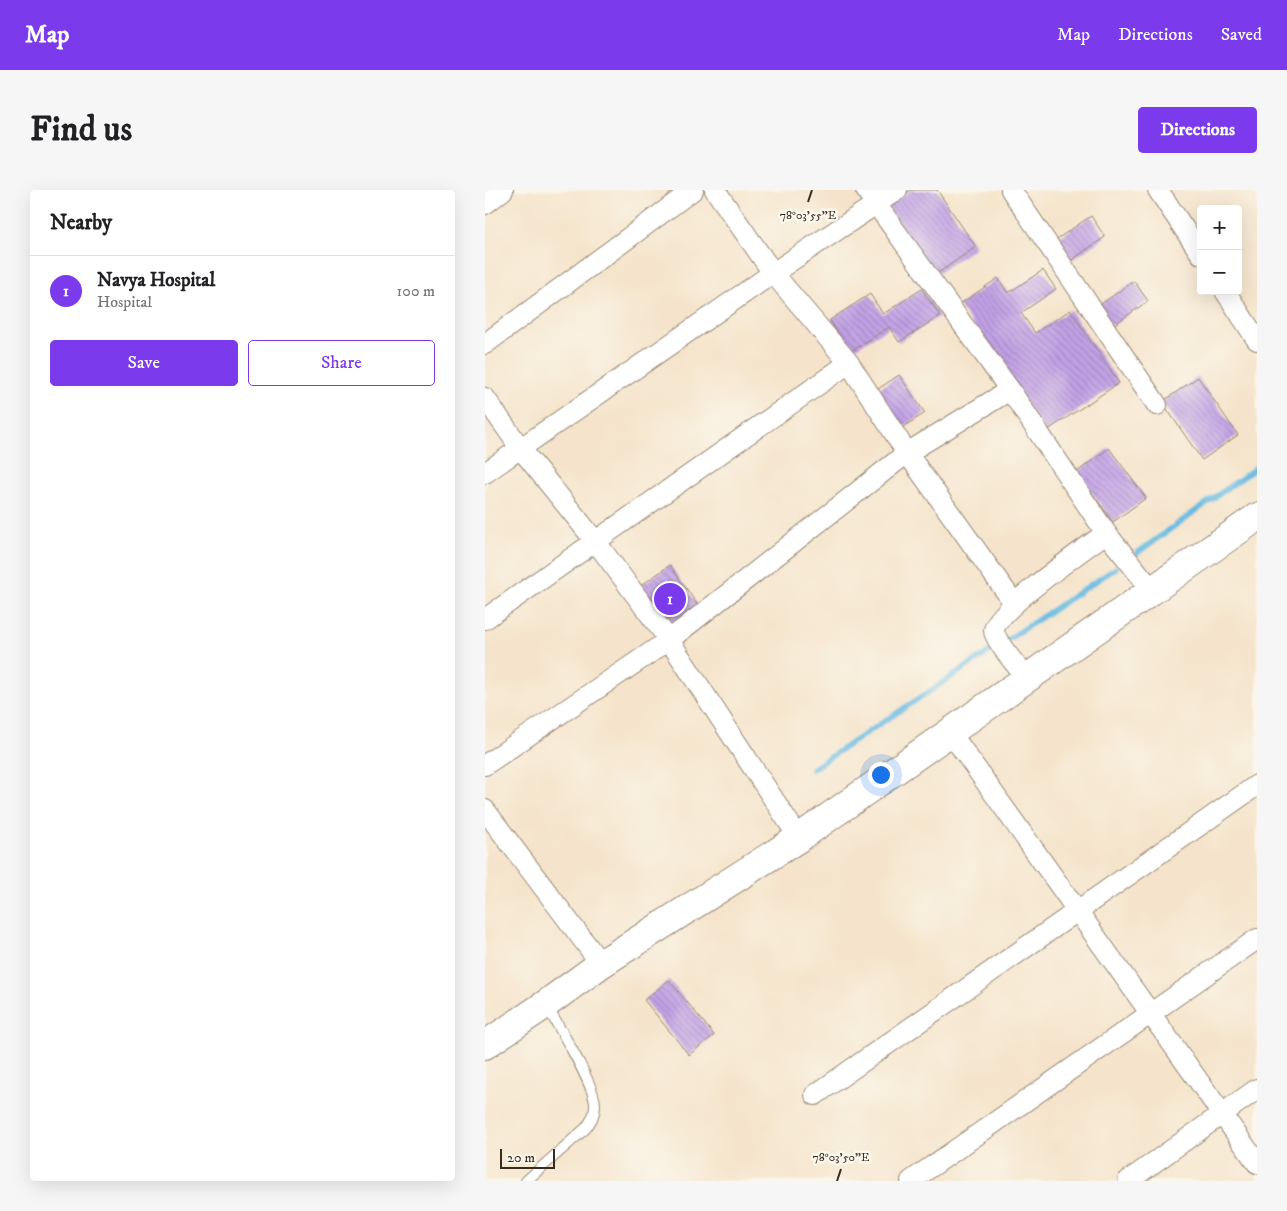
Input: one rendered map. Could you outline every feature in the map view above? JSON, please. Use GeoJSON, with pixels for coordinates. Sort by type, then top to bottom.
{"type":"FeatureCollection","features":[{"type":"Feature","properties":{"kind":"main road"},"geometry":{"type":"LineString","coordinates":[[485,1045],[601,964],[799,838],[950,732],[1022,672],[1153,590],[1257,517]]}},
{"type":"Feature","properties":{"kind":"street"},"geometry":{"type":"LineString","coordinates":[[485,204],[503,190]]}},
{"type":"Feature","properties":{"kind":"street"},"geometry":{"type":"LineString","coordinates":[[485,344],[693,190]]}},
{"type":"Feature","properties":{"kind":"street"},"geometry":{"type":"LineString","coordinates":[[715,190],[773,273],[849,363],[907,453],[1014,603]]}},
{"type":"Feature","properties":{"kind":"street"},"geometry":{"type":"LineString","coordinates":[[485,473],[773,273],[872,197],[897,190]]}},
{"type":"Feature","properties":{"kind":"street"},"geometry":{"type":"LineString","coordinates":[[1011,190],[1157,406]]}},
{"type":"Feature","properties":{"kind":"street"},"geometry":{"type":"LineString","coordinates":[[1159,190],[1198,250]]}},
{"type":"Feature","properties":{"kind":"street"},"geometry":{"type":"LineString","coordinates":[[872,197],[1010,390],[1106,533],[1153,590]]}},
{"type":"Feature","properties":{"kind":"street"},"geometry":{"type":"LineString","coordinates":[[1228,295],[1257,340]]}},
{"type":"Feature","properties":{"kind":"street"},"geometry":{"type":"LineString","coordinates":[[485,619],[849,363]]}},
{"type":"Feature","properties":{"kind":"street"},"geometry":{"type":"LineString","coordinates":[[485,765],[669,640],[907,453],[1010,390]]}},
{"type":"Feature","properties":{"kind":"street"},"geometry":{"type":"LineString","coordinates":[[485,398],[521,449],[597,542],[669,640],[799,838]]}},
{"type":"Feature","properties":{"kind":"street"},"geometry":{"type":"LineString","coordinates":[[1022,672],[997,638],[994,626],[1002,614],[1014,603],[1106,533]]}},
{"type":"Feature","properties":{"kind":"street"},"geometry":{"type":"LineString","coordinates":[[950,732],[1257,1162]]}},
{"type":"Feature","properties":{"kind":"street"},"geometry":{"type":"LineString","coordinates":[[815,1095],[1257,784]]}},
{"type":"Feature","properties":{"kind":"street"},"geometry":{"type":"LineString","coordinates":[[485,810],[601,964]]}},
{"type":"Feature","properties":{"kind":"street"},"geometry":{"type":"LineString","coordinates":[[911,1181],[1257,939]]}},
{"type":"Feature","properties":{"kind":"street"},"geometry":{"type":"LineString","coordinates":[[1128,1181],[1257,1089]]}},
{"type":"Feature","properties":{"kind":"lane"},"geometry":{"type":"LineString","coordinates":[[527,1181],[586,1128],[591,1121],[595,1108],[595,1101],[586,1077],[546,1004]]}},
{"type":"Feature","properties":{"kind":"building"},"geometry":{"type":"Polygon","coordinates":[[[911,190],[937,190],[976,247],[935,275],[887,207],[911,190]]]}},
{"type":"Feature","properties":{"kind":"building"},"geometry":{"type":"Polygon","coordinates":[[[1091,216],[1105,237],[1069,262],[1054,241],[1091,216]]]}},
{"type":"Feature","properties":{"kind":"building"},"geometry":{"type":"Polygon","coordinates":[[[1043,270],[1056,289],[1021,313],[1035,333],[1070,310],[1119,383],[1045,432],[959,305],[998,278],[1008,293],[1043,270]]]}},
{"type":"Feature","properties":{"kind":"building"},"geometry":{"type":"Polygon","coordinates":[[[1134,281],[1148,301],[1112,326],[1098,306],[1134,281]]]}},
{"type":"Feature","properties":{"kind":"building"},"geometry":{"type":"Polygon","coordinates":[[[922,289],[940,316],[899,342],[889,327],[850,352],[830,320],[870,294],[883,314],[922,289]]]}},
{"type":"Feature","properties":{"kind":"building"},"geometry":{"type":"Polygon","coordinates":[[[899,375],[925,413],[900,429],[875,391],[899,375]]]}},
{"type":"Feature","properties":{"kind":"building"},"geometry":{"type":"Polygon","coordinates":[[[1198,377],[1238,435],[1202,460],[1162,402],[1198,377]]]}},
{"type":"Feature","properties":{"kind":"building"},"geometry":{"type":"Polygon","coordinates":[[[1109,448],[1146,498],[1113,522],[1077,472],[1109,448]]]}},
{"type":"Feature","properties":{"kind":"building"},"geometry":{"type":"Polygon","coordinates":[[[670,565],[699,607],[668,629],[639,587],[670,565]]]}},
{"type":"Feature","properties":{"kind":"building"},"geometry":{"type":"Polygon","coordinates":[[[669,980],[714,1035],[689,1055],[644,1000],[669,980]]]}},
{"type":"Feature","properties":{"kind":"waterway"},"geometry":{"type":"LineString","coordinates":[[1137,553],[1257,467]]}},
{"type":"Feature","properties":{"kind":"waterway"},"geometry":{"type":"LineString","coordinates":[[812,769],[1116,568]]}},
{"type":"Feature","properties":{"kind":"place","name":"Navya Hospital"},"geometry":{"type":"Point","coordinates":[670,599]}}]}
